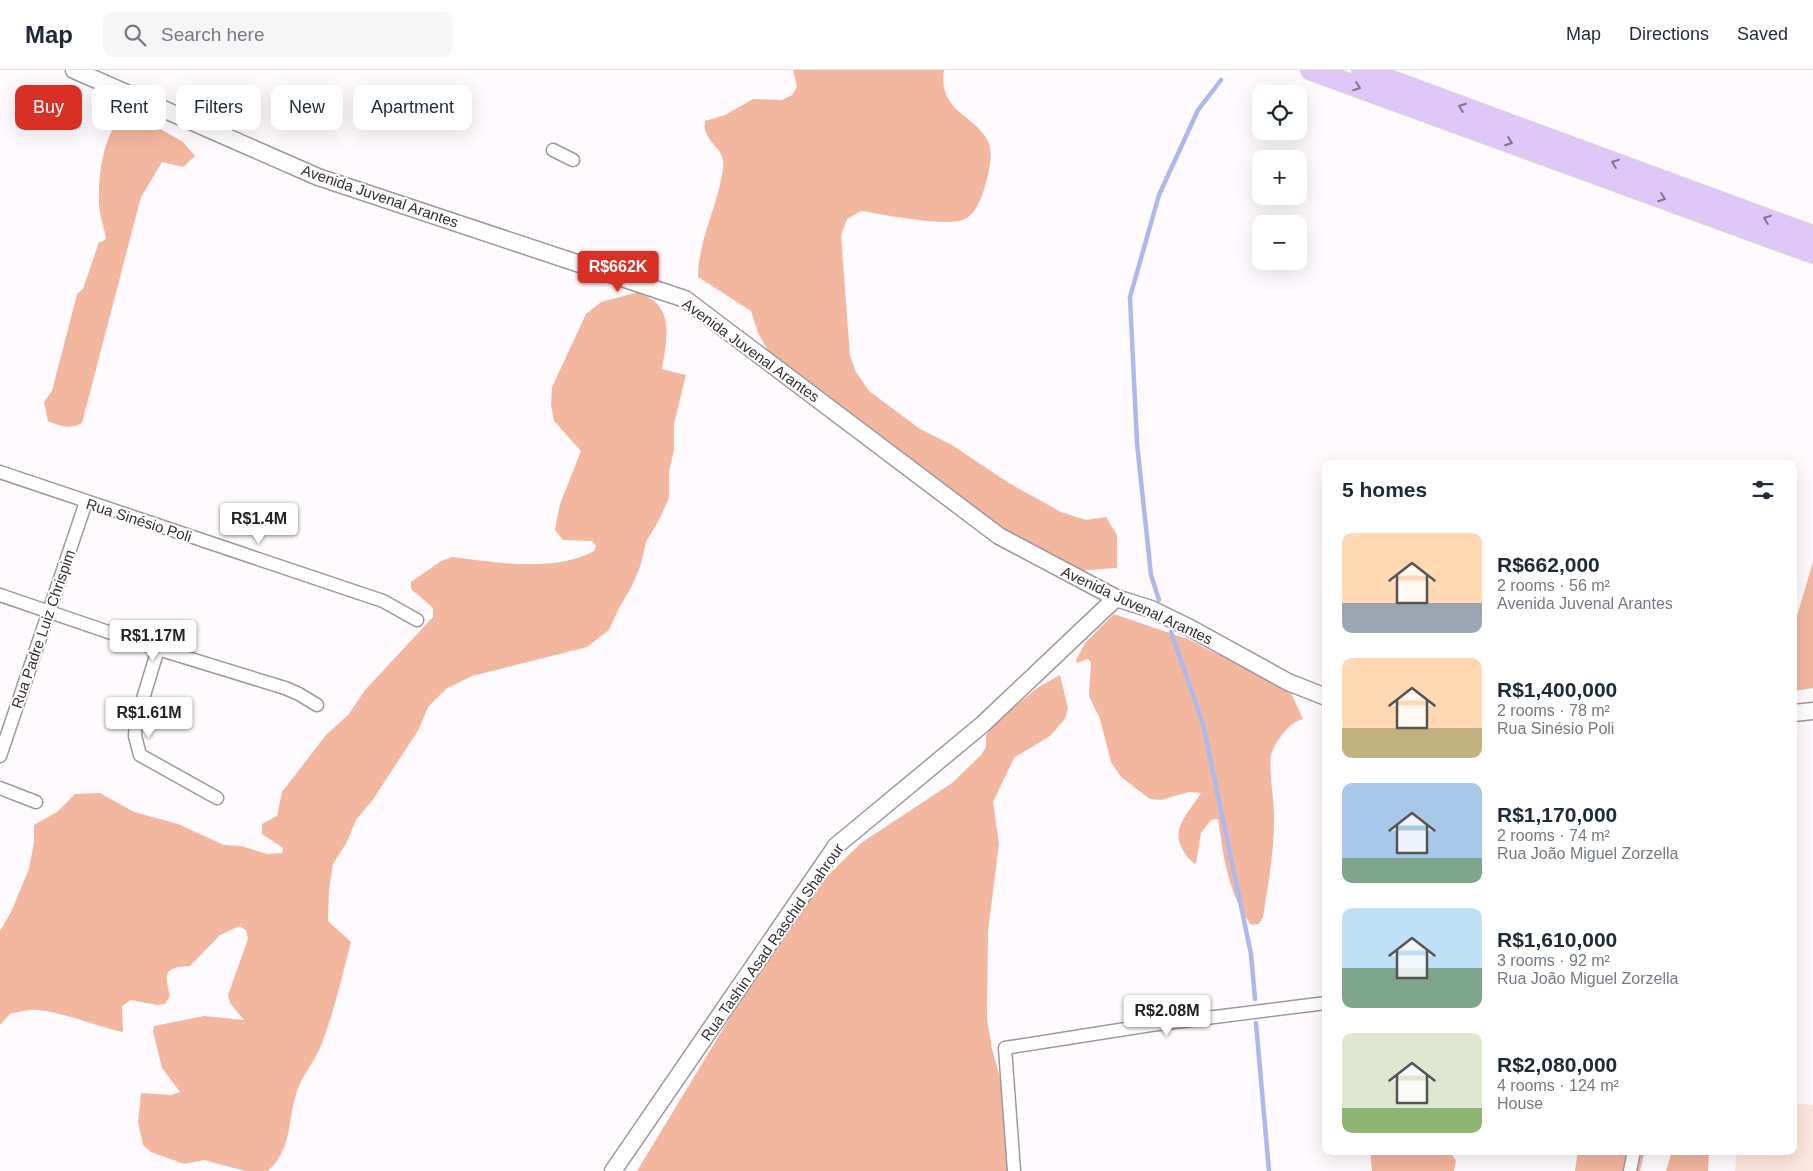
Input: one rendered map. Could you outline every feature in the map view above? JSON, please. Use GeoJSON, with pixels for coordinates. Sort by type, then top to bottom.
{"type":"FeatureCollection","features":[{"type":"Feature","properties":{"kind":"main road"},"geometry":{"type":"LineString","coordinates":[[1311,70],[1813,253]]}},
{"type":"Feature","properties":{"kind":"main road"},"geometry":{"type":"LineString","coordinates":[[1362,70],[1813,236]]}},
{"type":"Feature","properties":{"kind":"street","name":"Avenida Juvenal Arantes"},"geometry":{"type":"LineString","coordinates":[[74,70],[318,177],[685,299],[999,536],[1116,598],[1151,609],[1190,628],[1288,682],[1322,695]]}},
{"type":"Feature","properties":{"kind":"street"},"geometry":{"type":"LineString","coordinates":[[553,150],[573,160]]}},
{"type":"Feature","properties":{"kind":"street","name":"Rua Sinésio Poli"},"geometry":{"type":"LineString","coordinates":[[0,472],[383,601],[417,620]]}},
{"type":"Feature","properties":{"kind":"street","name":"Rua Padre Luiz Chrispim"},"geometry":{"type":"LineString","coordinates":[[0,756],[86,502]]}},
{"type":"Feature","properties":{"kind":"street"},"geometry":{"type":"LineString","coordinates":[[0,595],[158,649],[285,688],[317,705]]}},
{"type":"Feature","properties":{"kind":"street","name":"Rua Tashin Asad Raschid Shahrour"},"geometry":{"type":"LineString","coordinates":[[614,1171],[836,846],[983,724],[1116,598]]}},
{"type":"Feature","properties":{"kind":"street"},"geometry":{"type":"LineString","coordinates":[[158,649],[136,722],[134,736],[140,754],[217,798]]}},
{"type":"Feature","properties":{"kind":"street"},"geometry":{"type":"LineString","coordinates":[[1797,713],[1813,711]]}},
{"type":"Feature","properties":{"kind":"street"},"geometry":{"type":"LineString","coordinates":[[0,788],[36,802]]}},
{"type":"Feature","properties":{"kind":"street"},"geometry":{"type":"LineString","coordinates":[[1014,1171],[1005,1048],[1151,1025],[1322,1004]]}},
{"type":"Feature","properties":{"kind":"street"},"geometry":{"type":"LineString","coordinates":[[1630,1171],[1633,1155]]}},
{"type":"Feature","properties":{"kind":"shaded area"},"geometry":{"type":"Polygon","coordinates":[[[793,70],[944,70],[943,84],[952,105],[984,134],[989,144],[991,155],[983,193],[972,213],[967,218],[958,221],[932,221],[861,211],[847,219],[841,235],[850,356],[856,372],[869,391],[920,429],[952,445],[1009,483],[1061,512],[1086,520],[1106,517],[1117,535],[1117,569],[1078,571],[1047,562],[774,361],[758,333],[751,311],[698,277],[701,250],[723,169],[722,157],[705,131],[705,121],[725,115],[753,99],[782,100],[792,95],[797,87],[793,70]]]}},
{"type":"Feature","properties":{"kind":"shaded area"},"geometry":{"type":"Polygon","coordinates":[[[112,130],[162,130],[183,142],[195,156],[183,167],[162,162],[141,197],[82,423],[69,427],[61,426],[48,421],[44,402],[52,391],[77,294],[83,289],[99,242],[104,241],[106,238],[99,203],[101,166],[108,139],[112,130]]]}},
{"type":"Feature","properties":{"kind":"shaded area"},"geometry":{"type":"Polygon","coordinates":[[[639,292],[653,300],[660,307],[664,315],[666,342],[662,369],[686,375],[674,424],[674,450],[669,472],[669,498],[646,542],[641,564],[632,586],[609,630],[587,647],[472,676],[446,689],[428,707],[419,729],[374,798],[356,820],[347,842],[333,864],[329,890],[328,921],[351,942],[326,1033],[319,1051],[299,1086],[292,1109],[289,1131],[277,1161],[268,1171],[245,1171],[204,1160],[184,1164],[151,1152],[143,1145],[138,1122],[141,1093],[171,1095],[180,1092],[162,1068],[153,1031],[154,1026],[204,1016],[244,1020],[230,1003],[228,995],[248,939],[246,930],[240,926],[220,935],[190,966],[171,970],[167,977],[170,996],[165,1004],[157,1005],[131,1000],[122,1006],[123,1032],[59,1014],[35,1010],[10,1014],[0,1025],[0,931],[11,912],[29,869],[34,842],[34,825],[57,812],[75,794],[100,793],[134,812],[178,824],[224,845],[241,846],[267,854],[282,853],[283,848],[262,834],[262,824],[277,816],[282,792],[326,735],[349,714],[365,690],[433,617],[433,608],[411,589],[411,582],[441,561],[452,557],[505,563],[543,564],[578,558],[594,551],[596,546],[592,541],[563,540],[555,530],[560,504],[581,451],[554,421],[551,405],[552,387],[586,314],[601,302],[639,292]]]}},
{"type":"Feature","properties":{"kind":"shaded area"},"geometry":{"type":"Polygon","coordinates":[[[1813,562],[1813,688],[1797,691],[1797,616],[1813,562]]]}},
{"type":"Feature","properties":{"kind":"shaded area"},"geometry":{"type":"Polygon","coordinates":[[[1114,614],[1190,640],[1217,654],[1261,667],[1288,686],[1303,719],[1293,724],[1283,733],[1271,755],[1270,768],[1274,814],[1273,845],[1263,917],[1259,924],[1251,925],[1237,900],[1228,874],[1218,819],[1211,820],[1201,833],[1196,864],[1187,856],[1179,842],[1178,835],[1183,820],[1201,793],[1189,792],[1161,800],[1150,799],[1121,777],[1111,762],[1100,719],[1089,696],[1091,662],[1088,659],[1077,663],[1076,660],[1085,643],[1114,614]]]}},
{"type":"Feature","properties":{"kind":"shaded area"},"geometry":{"type":"Polygon","coordinates":[[[1060,675],[1068,708],[1065,719],[1050,736],[1014,758],[993,802],[999,844],[988,931],[987,1019],[992,1049],[1011,1117],[1016,1171],[637,1171],[743,996],[821,882],[861,843],[952,783],[981,755],[986,747],[986,735],[997,722],[1037,688],[1060,675]]]}},
{"type":"Feature","properties":{"kind":"shaded area"},"geometry":{"type":"Polygon","coordinates":[[[1797,1103],[1813,1105],[1813,1171],[1735,1171],[1737,1155],[1797,1155],[1797,1103]]]}},
{"type":"Feature","properties":{"kind":"shaded area"},"geometry":{"type":"Polygon","coordinates":[[[1370,1155],[1452,1155],[1456,1161],[1454,1171],[1372,1171],[1370,1155]]]}},
{"type":"Feature","properties":{"kind":"shaded area"},"geometry":{"type":"Polygon","coordinates":[[[1577,1155],[1644,1155],[1640,1171],[1575,1171],[1577,1155]]]}},
{"type":"Feature","properties":{"kind":"shaded area"},"geometry":{"type":"Polygon","coordinates":[[[1671,1155],[1709,1155],[1708,1171],[1666,1171],[1671,1155]]]}},
{"type":"Feature","properties":{"kind":"waterway"},"geometry":{"type":"LineString","coordinates":[[1159,600],[1151,575],[1137,443],[1130,297],[1159,195],[1198,110],[1221,80]]}},
{"type":"Feature","properties":{"kind":"waterway"},"geometry":{"type":"LineString","coordinates":[[1171,632],[1203,724],[1251,954],[1255,999]]}},
{"type":"Feature","properties":{"kind":"waterway"},"geometry":{"type":"LineString","coordinates":[[1256,1023],[1269,1171]]}}]}
